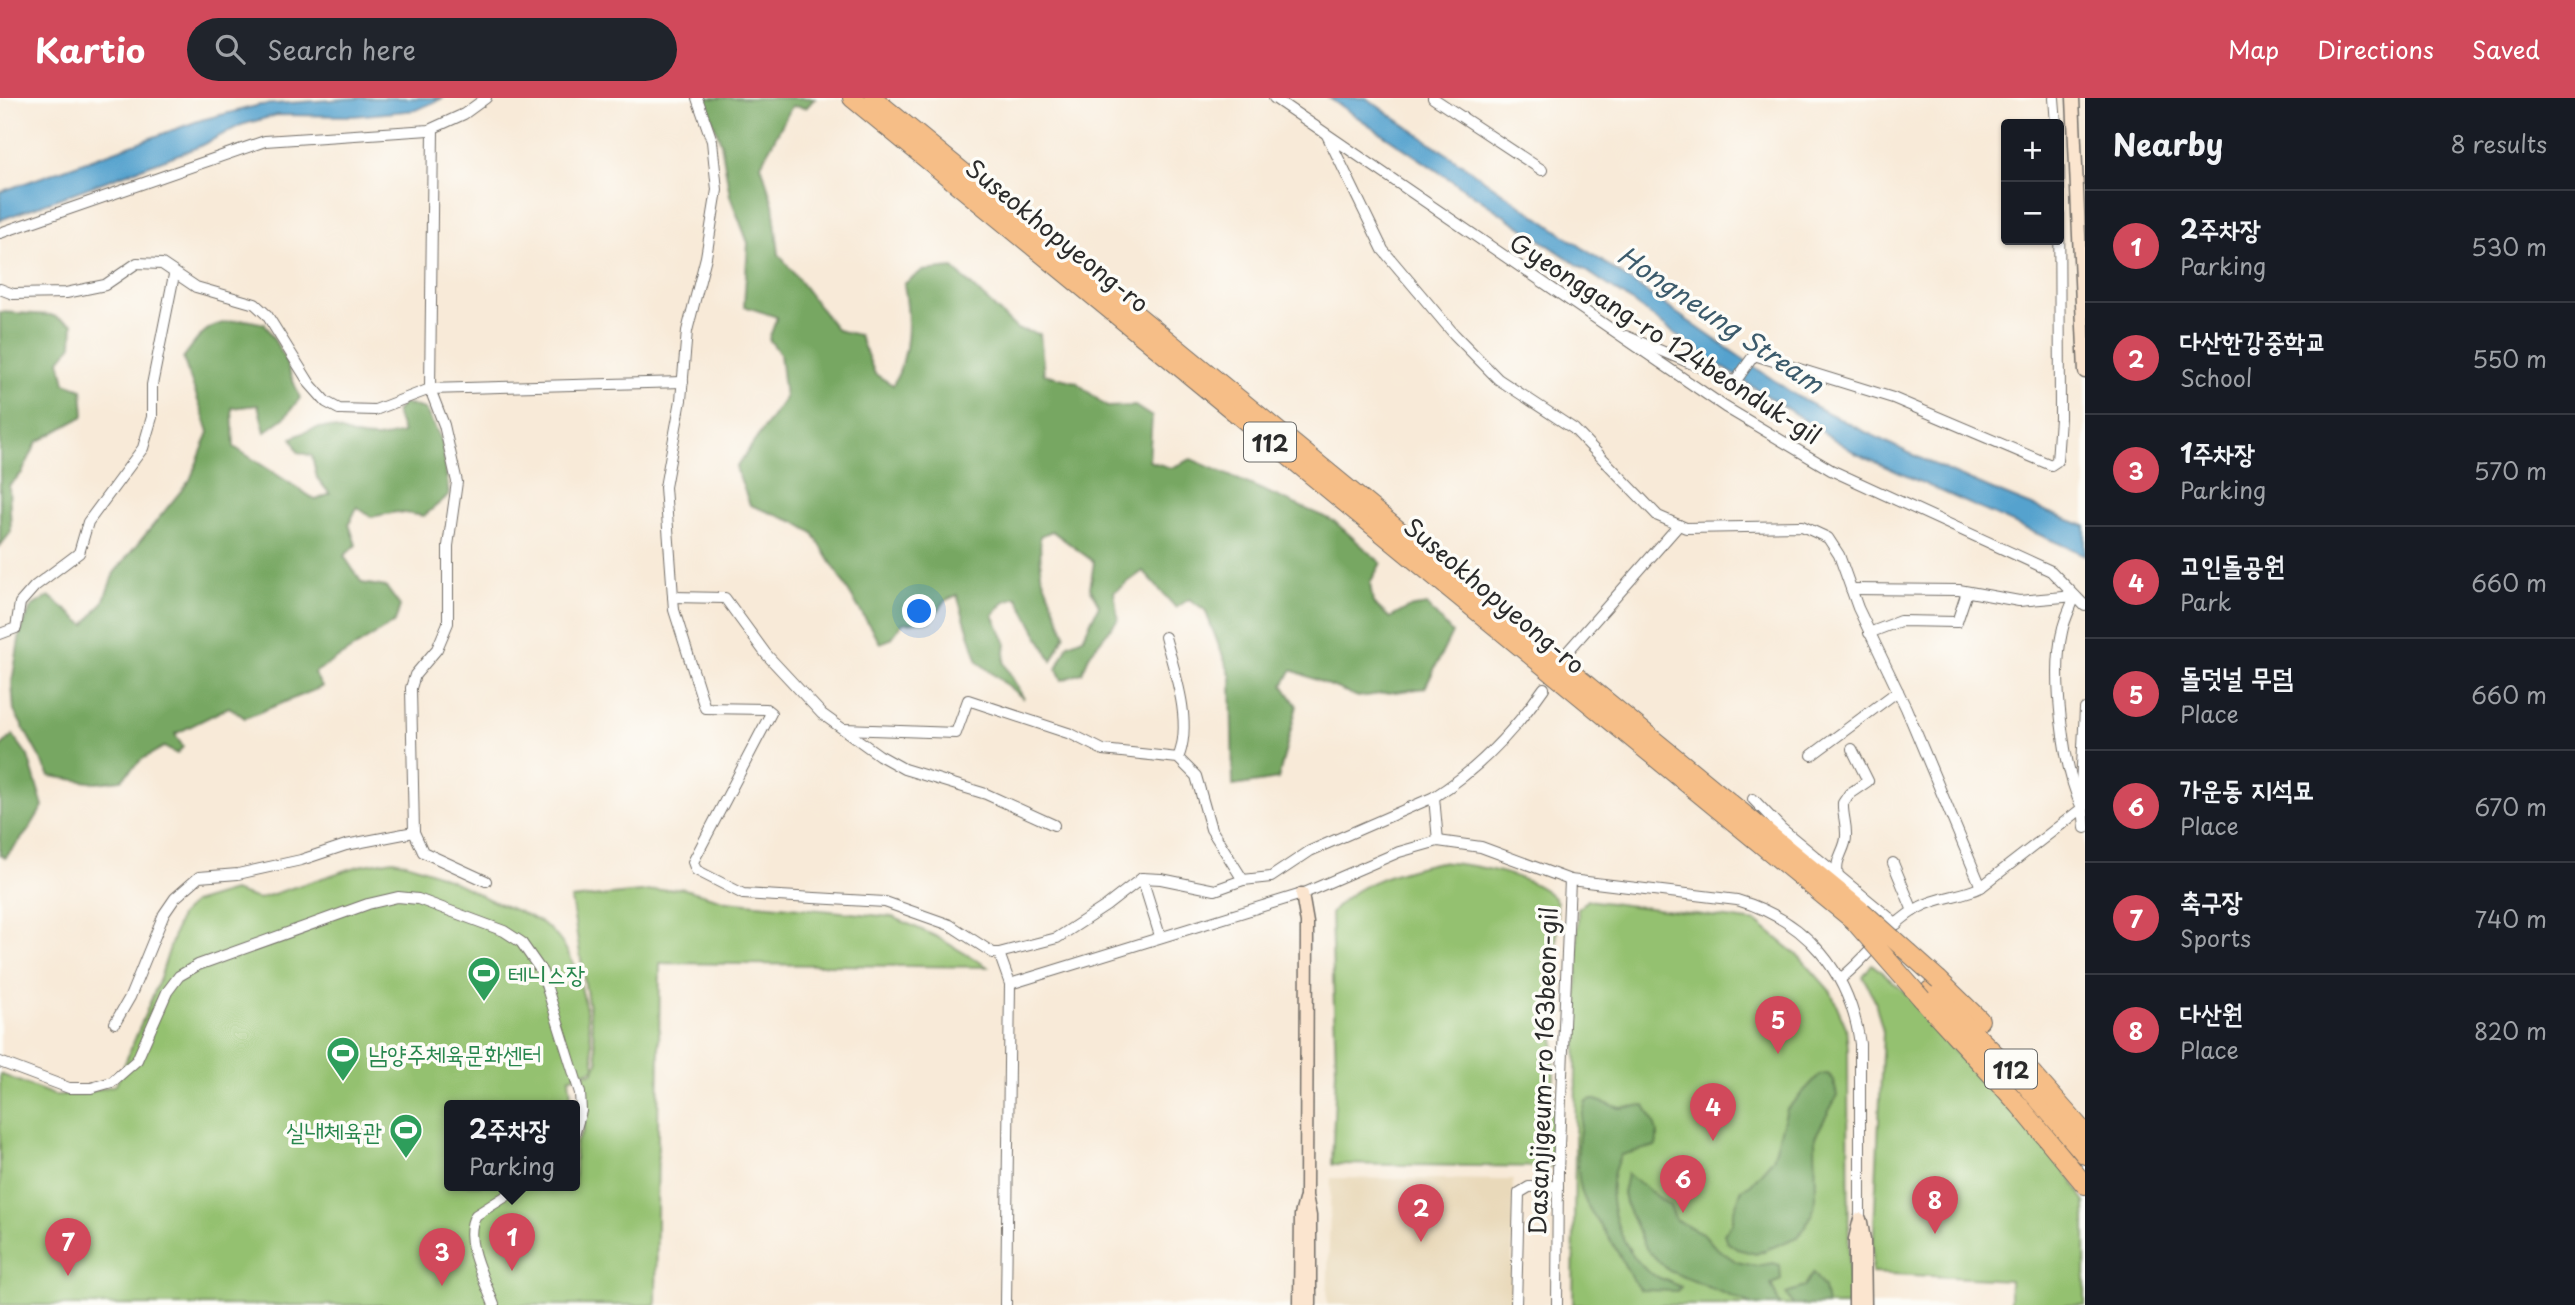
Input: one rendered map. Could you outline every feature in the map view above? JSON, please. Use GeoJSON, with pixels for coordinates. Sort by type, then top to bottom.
{"type":"FeatureCollection","features":[{"type":"Feature","properties":{"kind":"highway","name":"Suseokhopyeong-ro"},"geometry":{"type":"LineString","coordinates":[[852,98],[1857,916]]}},
{"type":"Feature","properties":{"kind":"highway","name":"Suseokhopyeong-ro"},"geometry":{"type":"LineString","coordinates":[[873,98],[1857,916],[2019,1077],[2085,1154]]}},
{"type":"Feature","properties":{"kind":"highway"},"geometry":{"type":"LineString","coordinates":[[1857,916],[1930,990],[2085,1185]]}},
{"type":"Feature","properties":{"kind":"highway","name":"Suseokhopyeong-ro"},"geometry":{"type":"LineString","coordinates":[[1930,990],[2028,1069],[2085,1133]]}},
{"type":"Feature","properties":{"kind":"street"},"geometry":{"type":"LineString","coordinates":[[0,233],[265,141],[433,129],[464,114],[486,98]]}},
{"type":"Feature","properties":{"kind":"street"},"geometry":{"type":"LineString","coordinates":[[697,98],[712,141],[717,190],[706,257],[687,331],[683,382],[665,487],[673,597],[705,708],[766,709],[771,713],[693,862],[696,870],[743,894],[885,902],[950,925],[986,950],[999,953],[1056,938],[1106,906],[1142,878],[1215,890],[1243,880],[1270,877],[1310,851],[1434,797],[1459,782],[1522,720],[1544,688]]}},
{"type":"Feature","properties":{"kind":"street","name":"Gyeonggang-ro 124beonduk-gil"},"geometry":{"type":"LineString","coordinates":[[1274,98],[1616,335],[1725,407],[1831,470],[2051,572],[2085,606]]}},
{"type":"Feature","properties":{"kind":"street"},"geometry":{"type":"LineString","coordinates":[[1433,98],[1542,170]]}},
{"type":"Feature","properties":{"kind":"street"},"geometry":{"type":"LineString","coordinates":[[2054,98],[2056,119]]}},
{"type":"Feature","properties":{"kind":"street"},"geometry":{"type":"LineString","coordinates":[[2073,98],[2085,372]]}},
{"type":"Feature","properties":{"kind":"street"},"geometry":{"type":"LineString","coordinates":[[433,129],[430,388],[444,425],[457,482],[448,546],[448,623],[444,637],[415,675],[411,688],[414,832],[423,852],[486,881]]}},
{"type":"Feature","properties":{"kind":"street"},"geometry":{"type":"LineString","coordinates":[[1327,135],[1383,250],[1454,334],[1498,379],[1574,429],[1658,516],[1686,528],[1802,526],[1828,538],[1839,555],[1851,589],[1982,887]]}},
{"type":"Feature","properties":{"kind":"street"},"geometry":{"type":"LineString","coordinates":[[1616,335],[1627,336],[1735,382],[1754,355],[1893,398],[2051,465],[2057,461],[2060,418],[2059,182]]}},
{"type":"Feature","properties":{"kind":"street"},"geometry":{"type":"LineString","coordinates":[[0,289],[13,294],[66,293],[105,285],[137,263],[162,264],[174,275],[214,294],[255,303],[267,315],[310,384],[326,402],[339,409],[375,410],[430,388],[683,382]]}},
{"type":"Feature","properties":{"kind":"street"},"geometry":{"type":"LineString","coordinates":[[0,634],[16,628],[20,603],[35,586],[79,553],[88,522],[143,448],[152,417],[152,385],[174,275]]}},
{"type":"Feature","properties":{"kind":"street"},"geometry":{"type":"LineString","coordinates":[[1568,651],[1679,525]]}},
{"type":"Feature","properties":{"kind":"street"},"geometry":{"type":"LineString","coordinates":[[1851,589],[1967,592],[2019,601],[2075,596],[2061,632],[2058,705],[2075,794],[2084,807]]}},
{"type":"Feature","properties":{"kind":"street"},"geometry":{"type":"LineString","coordinates":[[1870,633],[1899,621],[1956,622],[1967,592]]}},
{"type":"Feature","properties":{"kind":"street"},"geometry":{"type":"LineString","coordinates":[[673,597],[725,598],[774,663],[822,714],[904,769],[986,794],[1054,825]]}},
{"type":"Feature","properties":{"kind":"street"},"geometry":{"type":"LineString","coordinates":[[1166,637],[1184,728],[1183,747],[1178,758]]}},
{"type":"Feature","properties":{"kind":"street"},"geometry":{"type":"LineString","coordinates":[[1812,755],[1898,691]]}},
{"type":"Feature","properties":{"kind":"street"},"geometry":{"type":"LineString","coordinates":[[844,729],[956,733],[968,699],[1071,734],[1103,750],[1178,758],[1196,776],[1212,829],[1243,880]]}},
{"type":"Feature","properties":{"kind":"street"},"geometry":{"type":"LineString","coordinates":[[2085,709],[2085,828]]}},
{"type":"Feature","properties":{"kind":"street"},"geometry":{"type":"LineString","coordinates":[[1839,876],[1836,860],[1845,843],[1844,800],[1868,781],[1852,749]]}},
{"type":"Feature","properties":{"kind":"street"},"geometry":{"type":"LineString","coordinates":[[1434,797],[1438,841]]}},
{"type":"Feature","properties":{"kind":"street"},"geometry":{"type":"LineString","coordinates":[[1753,799],[1897,924]]}},
{"type":"Feature","properties":{"kind":"street"},"geometry":{"type":"LineString","coordinates":[[1840,979],[1913,911],[1937,899],[1964,896],[1982,887],[2084,807]]}},
{"type":"Feature","properties":{"kind":"street"},"geometry":{"type":"LineString","coordinates":[[115,1023],[130,997],[164,914],[175,898],[200,877],[237,874],[301,860],[346,845],[414,832]]}},
{"type":"Feature","properties":{"kind":"street"},"geometry":{"type":"LineString","coordinates":[[1010,984],[1302,894],[1399,852],[1438,841],[1481,847],[1570,880]]}},
{"type":"Feature","properties":{"kind":"street"},"geometry":{"type":"LineString","coordinates":[[1893,863],[1913,911]]}},
{"type":"Feature","properties":{"kind":"street"},"geometry":{"type":"LineString","coordinates":[[1142,878],[1160,936]]}},
{"type":"Feature","properties":{"kind":"street","name":"Dasanjigeum-ro 163beon-gil"},"geometry":{"type":"LineString","coordinates":[[1557,1305],[1558,1186],[1570,880],[1737,900],[1763,907],[1791,923],[1814,944],[1840,979],[1857,1020],[1860,1044],[1860,1219],[1864,1240],[1865,1305]]}},
{"type":"Feature","properties":{"kind":"street"},"geometry":{"type":"LineString","coordinates":[[1302,894],[1307,923],[1306,1196],[1310,1216],[1310,1305]]}},
{"type":"Feature","properties":{"kind":"street"},"geometry":{"type":"LineString","coordinates":[[0,1062],[69,1088],[91,1088],[112,1082],[137,1060],[167,992],[179,976],[198,965],[368,904],[398,897],[418,899],[504,931],[531,954],[542,972],[575,1068],[579,1100]]}},
{"type":"Feature","properties":{"kind":"street"},"geometry":{"type":"LineString","coordinates":[[999,953],[1010,984],[1006,1305]]}},
{"type":"Feature","properties":{"kind":"street"},"geometry":{"type":"LineString","coordinates":[[1516,1305],[1519,1193],[1529,1186],[1558,1186]]}},
{"type":"Feature","properties":{"kind":"street"},"geometry":{"type":"LineString","coordinates":[[494,1305],[472,1242],[471,1222],[476,1215],[514,1191]]}},
{"type":"Feature","properties":{"kind":"street"},"geometry":{"type":"LineString","coordinates":[[1300,1305],[1301,1214],[1306,1196]]}},
{"type":"Feature","properties":{"kind":"street","name":"Dasanjigeum-ro 163beon-gil"},"geometry":{"type":"LineString","coordinates":[[1855,1305],[1855,1239],[1860,1219]]}},
{"type":"Feature","properties":{"kind":"shaded area"},"geometry":{"type":"Polygon","coordinates":[[[1331,1178],[1513,1180],[1512,1305],[1327,1305],[1331,1178]]]}},
{"type":"Feature","properties":{"kind":"green space"},"geometry":{"type":"Polygon","coordinates":[[[704,98],[815,98],[806,108],[792,106],[761,164],[773,204],[779,254],[837,330],[859,335],[875,374],[893,385],[899,373],[908,335],[904,284],[922,271],[953,268],[1017,329],[1040,334],[1044,374],[1076,382],[1107,407],[1135,406],[1152,417],[1149,461],[1171,468],[1191,459],[1334,521],[1381,563],[1370,583],[1373,603],[1390,618],[1408,608],[1427,605],[1452,633],[1425,688],[1358,697],[1292,670],[1283,685],[1297,706],[1278,779],[1233,786],[1231,677],[1205,610],[1189,599],[1176,608],[1143,571],[1114,592],[1118,619],[1090,654],[1082,673],[1062,680],[1057,669],[1068,644],[1083,638],[1099,605],[1090,588],[1094,562],[1052,531],[1040,536],[1041,574],[1065,634],[1052,661],[1017,597],[1005,601],[993,615],[1006,642],[1004,663],[1024,699],[978,662],[957,595],[946,600],[931,621],[903,623],[891,639],[880,643],[813,533],[795,522],[750,505],[736,468],[785,398],[780,354],[769,339],[777,317],[744,306],[748,243],[730,196],[721,143],[704,98]]]}},
{"type":"Feature","properties":{"kind":"green space"},"geometry":{"type":"Polygon","coordinates":[[[0,312],[51,315],[73,324],[72,345],[60,360],[65,383],[82,389],[84,416],[37,442],[22,473],[9,486],[11,532],[0,546],[0,312]]]}},
{"type":"Feature","properties":{"kind":"green space"},"geometry":{"type":"Polygon","coordinates":[[[246,320],[265,324],[283,355],[300,398],[285,417],[265,432],[258,405],[232,408],[234,447],[316,500],[330,494],[317,478],[312,456],[298,452],[292,438],[307,431],[328,427],[362,437],[375,438],[403,433],[396,413],[403,403],[425,409],[442,441],[449,495],[424,516],[397,512],[371,517],[357,507],[349,524],[356,545],[344,556],[362,583],[386,587],[400,606],[395,622],[314,673],[322,687],[245,718],[229,707],[175,734],[183,747],[177,754],[164,747],[141,760],[121,780],[96,783],[50,776],[14,711],[12,682],[20,634],[31,607],[49,596],[85,625],[103,602],[114,573],[190,480],[209,432],[183,358],[208,329],[215,325],[246,320]]]}},
{"type":"Feature","properties":{"kind":"green space"},"geometry":{"type":"Polygon","coordinates":[[[13,735],[28,756],[43,806],[28,831],[5,858],[0,854],[0,747],[13,735]]]}},
{"type":"Feature","properties":{"kind":"green space","name":"남양주체육문화센터"},"geometry":{"type":"Polygon","coordinates":[[[393,860],[441,876],[527,915],[555,934],[575,968],[586,1008],[595,1067],[598,1063],[571,899],[681,888],[727,901],[893,917],[935,936],[988,967],[660,963],[656,1305],[0,1305],[0,1074],[54,1095],[77,1095],[116,1085],[160,978],[180,916],[193,903],[233,891],[258,899],[359,866],[393,860]]]}},
{"type":"Feature","properties":{"kind":"green space"},"geometry":{"type":"Polygon","coordinates":[[[1439,862],[1485,868],[1519,878],[1548,893],[1557,902],[1552,1167],[1332,1164],[1336,1070],[1331,914],[1352,894],[1379,879],[1439,862]]]}},
{"type":"Feature","properties":{"kind":"green space"},"geometry":{"type":"Polygon","coordinates":[[[1587,900],[1757,922],[1801,958],[1831,992],[1846,1027],[1848,1048],[1849,1305],[1573,1305],[1578,909],[1587,900]]]}},
{"type":"Feature","properties":{"kind":"green space"},"geometry":{"type":"Polygon","coordinates":[[[1872,964],[1923,1008],[1960,1058],[2004,1101],[2073,1181],[2085,1203],[2085,1305],[2010,1305],[2010,1280],[1872,1273],[1883,1032],[1875,1001],[1863,976],[1872,964]]]}},
{"type":"Feature","properties":{"kind":"green space"},"geometry":{"type":"Polygon","coordinates":[[[1828,1074],[1834,1080],[1837,1096],[1815,1137],[1816,1198],[1812,1215],[1798,1237],[1756,1254],[1737,1249],[1727,1242],[1724,1234],[1733,1222],[1733,1213],[1742,1189],[1751,1184],[1773,1159],[1787,1109],[1819,1075],[1828,1074]]]}},
{"type":"Feature","properties":{"kind":"green space"},"geometry":{"type":"Polygon","coordinates":[[[1592,1099],[1620,1108],[1645,1105],[1653,1120],[1657,1135],[1656,1146],[1621,1155],[1612,1184],[1612,1200],[1620,1231],[1636,1258],[1650,1273],[1681,1287],[1677,1291],[1641,1290],[1587,1204],[1579,1175],[1578,1150],[1586,1101],[1592,1099]]]}},
{"type":"Feature","properties":{"kind":"green space"},"geometry":{"type":"Polygon","coordinates":[[[1627,1174],[1670,1206],[1676,1220],[1704,1234],[1715,1247],[1737,1262],[1756,1266],[1773,1263],[1780,1265],[1781,1280],[1771,1284],[1780,1305],[1752,1305],[1669,1271],[1647,1250],[1625,1203],[1623,1193],[1627,1174]]]}},
{"type":"Feature","properties":{"kind":"green space"},"geometry":{"type":"Polygon","coordinates":[[[1813,1273],[1824,1288],[1827,1305],[1793,1305],[1786,1293],[1804,1287],[1813,1273]]]}},
{"type":"Feature","properties":{"kind":"water"},"geometry":{"type":"Polygon","coordinates":[[[359,98],[443,98],[416,110],[354,116],[277,115],[241,125],[198,147],[0,220],[0,192],[201,120],[260,105],[359,98]]]}},
{"type":"Feature","properties":{"kind":"water","name":"Hongneung Stream"},"geometry":{"type":"Polygon","coordinates":[[[1329,98],[1366,98],[1798,397],[1939,467],[2085,526],[2085,555],[1857,454],[1704,355],[1624,296],[1329,98]]]}},
{"type":"Feature","properties":{"kind":"place","name":"테니스장"},"geometry":{"type":"Point","coordinates":[484,1003]}},
{"type":"Feature","properties":{"kind":"place","name":"돌덧널 무덤"},"geometry":{"type":"Point","coordinates":[1778,1054]}},
{"type":"Feature","properties":{"kind":"place","name":"남양주체육문화센터"},"geometry":{"type":"Point","coordinates":[343,1083]}},
{"type":"Feature","properties":{"kind":"place","name":"고인돌공원"},"geometry":{"type":"Point","coordinates":[1713,1141]}},
{"type":"Feature","properties":{"kind":"place","name":"실내체육관"},"geometry":{"type":"Point","coordinates":[406,1160]}},
{"type":"Feature","properties":{"kind":"place","name":"가운동 지석묘"},"geometry":{"type":"Point","coordinates":[1683,1213]}},
{"type":"Feature","properties":{"kind":"place","name":"다산원"},"geometry":{"type":"Point","coordinates":[1935,1234]}},
{"type":"Feature","properties":{"kind":"place","name":"다산한강중학교"},"geometry":{"type":"Point","coordinates":[1421,1242]}},
{"type":"Feature","properties":{"kind":"place","name":"2주차장"},"geometry":{"type":"Point","coordinates":[512,1271]}},
{"type":"Feature","properties":{"kind":"place","name":"축구장"},"geometry":{"type":"Point","coordinates":[68,1276]}},
{"type":"Feature","properties":{"kind":"place","name":"1주차장"},"geometry":{"type":"Point","coordinates":[442,1286]}}]}
